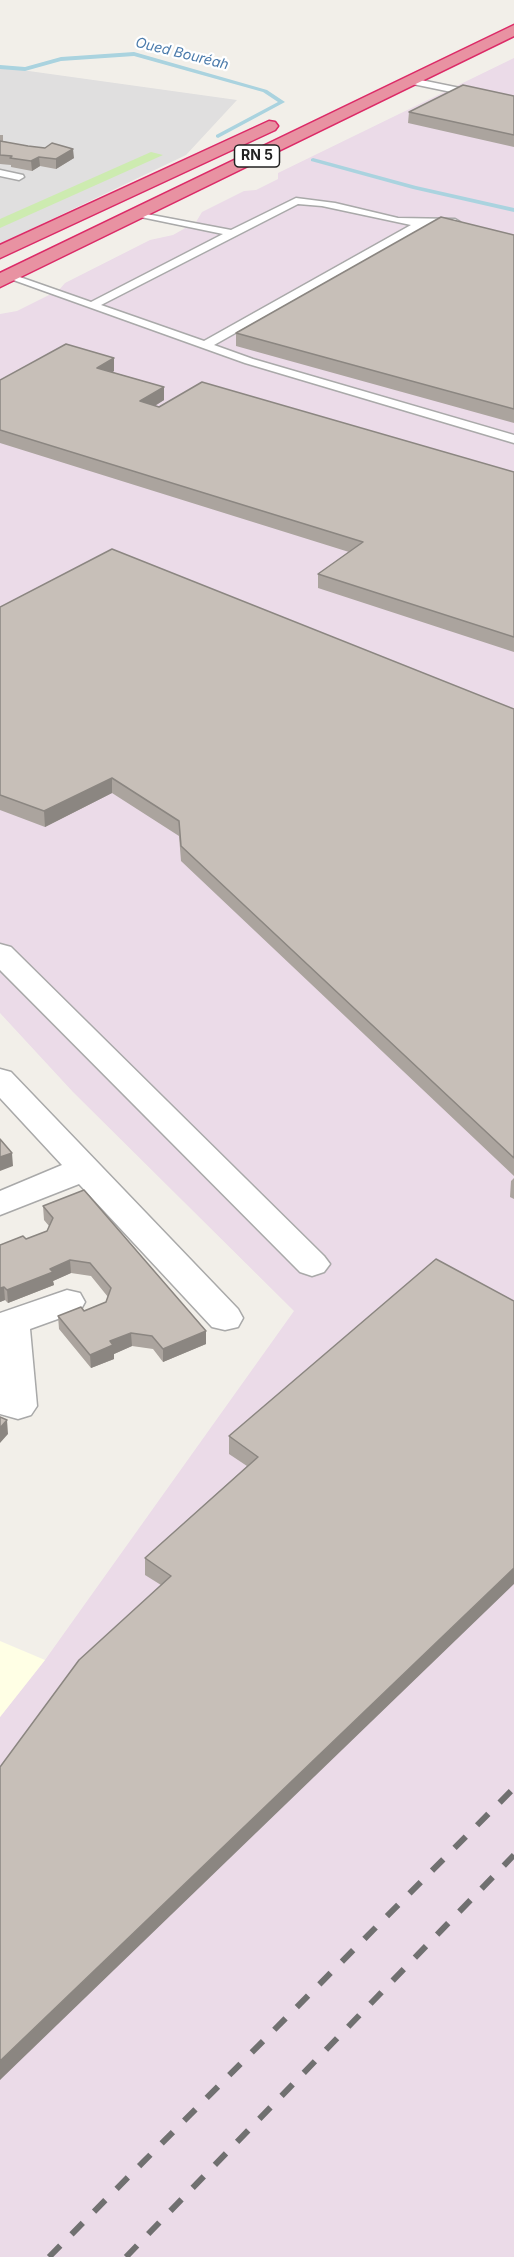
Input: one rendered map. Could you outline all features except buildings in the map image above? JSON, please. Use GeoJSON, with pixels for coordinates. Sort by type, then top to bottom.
{"type":"FeatureCollection","features":[{"type":"Feature","properties":{"kind":"highway","name":"RN 5"},"geometry":{"type":"LineString","coordinates":[[5,279],[514,30]]}},
{"type":"Feature","properties":{"kind":"highway","name":"RN 5"},"geometry":{"type":"LineString","coordinates":[[0,252],[287,117]]}},
{"type":"Feature","properties":{"kind":"street"},"geometry":{"type":"LineString","coordinates":[[0,953],[312,1264]]}},
{"type":"Feature","properties":{"kind":"street"},"geometry":{"type":"LineString","coordinates":[[0,1079],[225,1318]]}},
{"type":"Feature","properties":{"kind":"street"},"geometry":{"type":"LineString","coordinates":[[0,1204],[84,1169]]}},
{"type":"Feature","properties":{"kind":"street"},"geometry":{"type":"LineString","coordinates":[[0,1401],[18,1406],[8,1359],[11,1322],[67,1302]]}},
{"type":"Feature","properties":{"kind":"lane"},"geometry":{"type":"LineString","coordinates":[[411,81],[514,102]]}},
{"type":"Feature","properties":{"kind":"lane"},"geometry":{"type":"LineString","coordinates":[[0,173],[19,177]]}},
{"type":"Feature","properties":{"kind":"lane"},"geometry":{"type":"LineString","coordinates":[[92,306],[296,201],[329,203],[421,224],[454,222],[468,224]]}},
{"type":"Feature","properties":{"kind":"lane"},"geometry":{"type":"LineString","coordinates":[[140,214],[231,233]]}},
{"type":"Feature","properties":{"kind":"lane"},"geometry":{"type":"LineString","coordinates":[[204,346],[421,224]]}},
{"type":"Feature","properties":{"kind":"lane"},"geometry":{"type":"LineString","coordinates":[[5,279],[92,306],[260,364],[514,438]]}},
{"type":"Feature","properties":{"kind":"shaded area"},"geometry":{"type":"Polygon","coordinates":[[[514,58],[514,2257],[0,2257],[0,1717],[45,1660],[294,1311],[73,1092],[0,1013],[0,314],[17,311],[59,290],[65,283],[150,240],[173,235],[196,222],[202,212],[244,191],[256,190],[278,179],[278,173],[514,58]]]}},
{"type":"Feature","properties":{"kind":"shaded area"},"geometry":{"type":"Polygon","coordinates":[[[0,67],[237,100],[186,155],[0,244],[0,67]]]}},
{"type":"Feature","properties":{"kind":"shaded area"},"geometry":{"type":"Polygon","coordinates":[[[0,1641],[45,1660],[0,1717],[0,1641]]]}},
{"type":"Feature","properties":{"kind":"green space"},"geometry":{"type":"Polygon","coordinates":[[[151,152],[163,155],[0,228],[0,219],[151,152]]]}},
{"type":"Feature","properties":{"kind":"waterway","name":"Oued Bouréah"},"geometry":{"type":"LineString","coordinates":[[0,67],[25,69],[61,59],[134,54],[265,91],[282,102],[218,136]]}},
{"type":"Feature","properties":{"kind":"waterway","name":"Oued Bouréah"},"geometry":{"type":"LineString","coordinates":[[313,160],[415,188],[514,210]]}},
{"type":"Feature","properties":{"kind":"railway"},"geometry":{"type":"LineString","coordinates":[[49,2257],[514,1788]]}},
{"type":"Feature","properties":{"kind":"railway"},"geometry":{"type":"LineString","coordinates":[[126,2257],[514,1855]]}}]}
